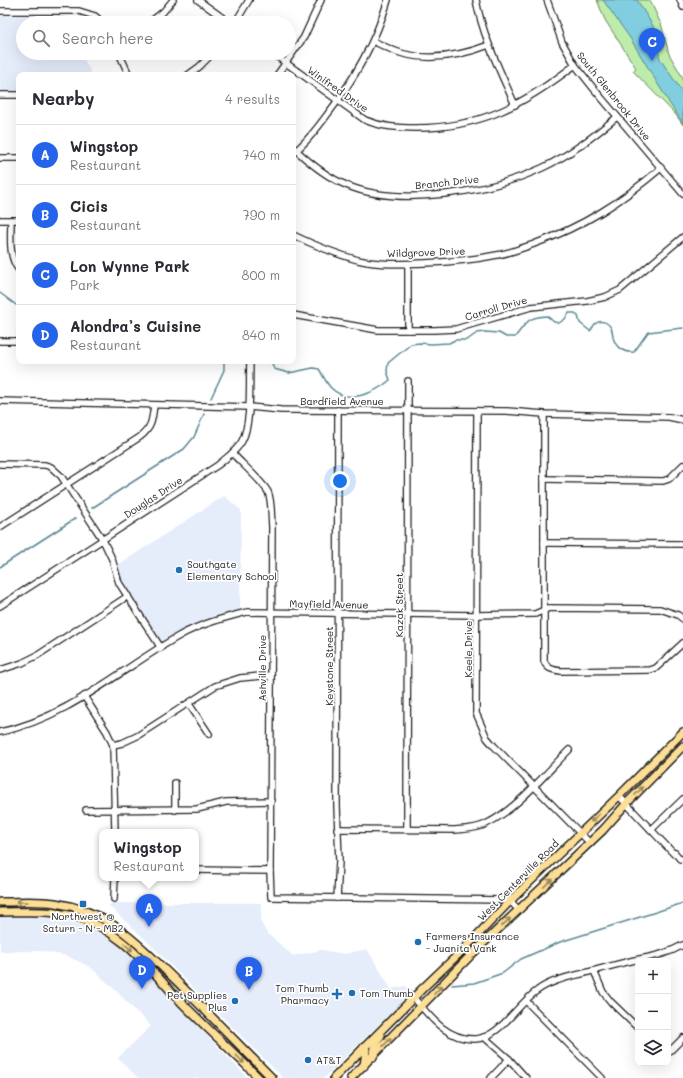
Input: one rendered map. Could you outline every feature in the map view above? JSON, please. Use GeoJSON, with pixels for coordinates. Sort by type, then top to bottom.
{"type":"FeatureCollection","features":[{"type":"Feature","properties":{"kind":"main road","name":"West Centerville Road"},"geometry":{"type":"LineString","coordinates":[[334,1078],[466,947],[510,901],[683,732]]}},
{"type":"Feature","properties":{"kind":"main road","name":"West Centerville Road"},"geometry":{"type":"LineString","coordinates":[[351,1078],[422,1007],[473,953],[590,843],[683,746]]}},
{"type":"Feature","properties":{"kind":"main road"},"geometry":{"type":"LineString","coordinates":[[0,902],[45,902],[69,906],[92,913],[122,930],[180,984],[272,1078]]}},
{"type":"Feature","properties":{"kind":"main road"},"geometry":{"type":"LineString","coordinates":[[44,912],[45,902]]}},
{"type":"Feature","properties":{"kind":"main road"},"geometry":{"type":"LineString","coordinates":[[0,912],[44,912],[73,916],[94,924],[111,933],[136,954],[259,1078]]}},
{"type":"Feature","properties":{"kind":"main road"},"geometry":{"type":"LineString","coordinates":[[466,947],[473,953]]}},
{"type":"Feature","properties":{"kind":"main road"},"geometry":{"type":"LineString","coordinates":[[174,994],[180,984]]}},
{"type":"Feature","properties":{"kind":"main road"},"geometry":{"type":"LineString","coordinates":[[373,1057],[374,1046],[384,1027]]}},
{"type":"Feature","properties":{"kind":"main road"},"geometry":{"type":"LineString","coordinates":[[225,1044],[232,1038]]}},
{"type":"Feature","properties":{"kind":"main road"},"geometry":{"type":"LineString","coordinates":[[364,1047],[366,1053],[364,1066]]}},
{"type":"Feature","properties":{"kind":"street"},"geometry":{"type":"LineString","coordinates":[[158,16],[173,0]]}},
{"type":"Feature","properties":{"kind":"street"},"geometry":{"type":"LineString","coordinates":[[198,0],[220,16]]}},
{"type":"Feature","properties":{"kind":"street"},"geometry":{"type":"LineString","coordinates":[[239,16],[249,0]]}},
{"type":"Feature","properties":{"kind":"street"},"geometry":{"type":"LineString","coordinates":[[296,49],[304,37],[321,0]]}},
{"type":"Feature","properties":{"kind":"street"},"geometry":{"type":"LineString","coordinates":[[296,151],[312,135],[338,101],[363,61],[373,41],[388,0]]}},
{"type":"Feature","properties":{"kind":"street"},"geometry":{"type":"LineString","coordinates":[[476,0],[479,16],[489,45],[515,105]]}},
{"type":"Feature","properties":{"kind":"street","name":"South Glenbrook Drive"},"geometry":{"type":"LineString","coordinates":[[546,0],[562,42],[575,65],[683,194]]}},
{"type":"Feature","properties":{"kind":"street"},"geometry":{"type":"LineString","coordinates":[[680,0],[683,7]]}},
{"type":"Feature","properties":{"kind":"street"},"geometry":{"type":"LineString","coordinates":[[0,11],[79,11],[95,16]]}},
{"type":"Feature","properties":{"kind":"street"},"geometry":{"type":"LineString","coordinates":[[373,41],[406,54],[430,56],[452,56],[489,45]]}},
{"type":"Feature","properties":{"kind":"street"},"geometry":{"type":"LineString","coordinates":[[122,60],[128,72]]}},
{"type":"Feature","properties":{"kind":"street"},"geometry":{"type":"LineString","coordinates":[[192,72],[206,60]]}},
{"type":"Feature","properties":{"kind":"street","name":"Winifred Drive"},"geometry":{"type":"LineString","coordinates":[[282,60],[365,120],[381,126],[399,128],[438,127],[467,122],[501,112],[541,90],[575,65]]}},
{"type":"Feature","properties":{"kind":"street"},"geometry":{"type":"LineString","coordinates":[[279,72],[288,60]]}},
{"type":"Feature","properties":{"kind":"street"},"geometry":{"type":"LineString","coordinates":[[0,95],[16,95]]}},
{"type":"Feature","properties":{"kind":"street","name":"Branch Drive"},"geometry":{"type":"LineString","coordinates":[[296,153],[327,175],[362,191],[407,196],[461,192],[506,182],[543,167],[578,147],[617,117]]}},
{"type":"Feature","properties":{"kind":"street"},"geometry":{"type":"LineString","coordinates":[[0,158],[16,158]]}},
{"type":"Feature","properties":{"kind":"street","name":"Wildgrove Drive"},"geometry":{"type":"LineString","coordinates":[[296,236],[314,245],[359,260],[408,264],[447,262],[499,255],[554,236],[577,226],[635,191],[661,168]]}},
{"type":"Feature","properties":{"kind":"street"},"geometry":{"type":"LineString","coordinates":[[0,220],[16,220]]}},
{"type":"Feature","properties":{"kind":"street"},"geometry":{"type":"LineString","coordinates":[[10,220],[12,260],[16,266]]}},
{"type":"Feature","properties":{"kind":"street","name":"Carroll Drive"},"geometry":{"type":"LineString","coordinates":[[296,316],[378,330],[456,329],[531,307],[587,301],[605,297],[620,290],[683,237]]}},
{"type":"Feature","properties":{"kind":"street"},"geometry":{"type":"LineString","coordinates":[[408,264],[408,330]]}},
{"type":"Feature","properties":{"kind":"street"},"geometry":{"type":"LineString","coordinates":[[0,341],[16,341]]}},
{"type":"Feature","properties":{"kind":"street","name":"Douglas Drive"},"geometry":{"type":"LineString","coordinates":[[0,606],[218,465],[232,453],[243,441],[248,422],[250,364]]}},
{"type":"Feature","properties":{"kind":"street","name":"Kazak Street"},"geometry":{"type":"LineString","coordinates":[[407,829],[408,381]]}},
{"type":"Feature","properties":{"kind":"street","name":"Bardfield Avenue"},"geometry":{"type":"LineString","coordinates":[[0,401],[249,407],[282,410],[507,411],[544,414],[670,417],[683,420]]}},
{"type":"Feature","properties":{"kind":"street"},"geometry":{"type":"LineString","coordinates":[[0,527],[140,437],[148,430],[152,420],[154,405]]}},
{"type":"Feature","properties":{"kind":"street","name":"Keystone Street"},"geometry":{"type":"LineString","coordinates":[[337,898],[338,410]]}},
{"type":"Feature","properties":{"kind":"street","name":"Keele Drive"},"geometry":{"type":"LineString","coordinates":[[478,411],[476,713],[487,738],[590,843]]}},
{"type":"Feature","properties":{"kind":"street"},"geometry":{"type":"LineString","coordinates":[[544,414],[544,661],[546,665],[552,670],[560,671],[650,670],[656,668],[683,643]]}},
{"type":"Feature","properties":{"kind":"street","name":"Ashville Drive"},"geometry":{"type":"LineString","coordinates":[[232,453],[260,481],[268,492],[272,526],[271,897],[337,898]]}},
{"type":"Feature","properties":{"kind":"street"},"geometry":{"type":"LineString","coordinates":[[0,464],[45,465],[51,467],[61,476],[103,540],[120,583],[160,648]]}},
{"type":"Feature","properties":{"kind":"street"},"geometry":{"type":"LineString","coordinates":[[544,479],[663,481],[670,479],[683,465]]}},
{"type":"Feature","properties":{"kind":"street"},"geometry":{"type":"LineString","coordinates":[[544,543],[683,544]]}},
{"type":"Feature","properties":{"kind":"street"},"geometry":{"type":"LineString","coordinates":[[0,670],[22,663],[38,655],[128,596]]}},
{"type":"Feature","properties":{"kind":"street","name":"Mayfield Avenue"},"geometry":{"type":"LineString","coordinates":[[0,732],[42,719],[63,709],[179,636],[195,628],[227,617],[248,612],[477,615],[535,614],[549,608],[660,609],[678,615],[683,620]]}},
{"type":"Feature","properties":{"kind":"street"},"geometry":{"type":"LineString","coordinates":[[113,745],[122,743],[137,736],[215,686],[230,680],[250,676],[271,675]]}},
{"type":"Feature","properties":{"kind":"street"},"geometry":{"type":"LineString","coordinates":[[84,696],[107,732],[113,745],[115,829]]}},
{"type":"Feature","properties":{"kind":"street"},"geometry":{"type":"LineString","coordinates":[[189,704],[209,734]]}},
{"type":"Feature","properties":{"kind":"street"},"geometry":{"type":"LineString","coordinates":[[337,829],[455,830],[484,825],[500,816],[521,798],[569,750]]}},
{"type":"Feature","properties":{"kind":"street"},"geometry":{"type":"LineString","coordinates":[[175,783],[175,810]]}},
{"type":"Feature","properties":{"kind":"street"},"geometry":{"type":"LineString","coordinates":[[619,796],[674,854],[675,853],[680,859],[683,859]]}},
{"type":"Feature","properties":{"kind":"street"},"geometry":{"type":"LineString","coordinates":[[651,830],[683,799]]}},
{"type":"Feature","properties":{"kind":"street"},"geometry":{"type":"LineString","coordinates":[[86,810],[197,809],[226,802],[271,801]]}},
{"type":"Feature","properties":{"kind":"street"},"geometry":{"type":"LineString","coordinates":[[199,870],[270,871]]}},
{"type":"Feature","properties":{"kind":"street"},"geometry":{"type":"LineString","coordinates":[[114,899],[115,881]]}},
{"type":"Feature","properties":{"kind":"street"},"geometry":{"type":"LineString","coordinates":[[337,898],[456,898],[510,901],[519,910]]}},
{"type":"Feature","properties":{"kind":"street"},"geometry":{"type":"LineString","coordinates":[[414,998],[445,1030],[451,1034],[462,1038],[472,1039],[484,1037],[496,1032],[538,989],[554,982],[673,951],[683,945]]}},
{"type":"Feature","properties":{"kind":"street"},"geometry":{"type":"LineString","coordinates":[[594,971],[603,992],[635,1025]]}},
{"type":"Feature","properties":{"kind":"street"},"geometry":{"type":"LineString","coordinates":[[526,1000],[602,1078]]}},
{"type":"Feature","properties":{"kind":"street"},"geometry":{"type":"LineString","coordinates":[[484,1037],[509,1059],[526,1078]]}},
{"type":"Feature","properties":{"kind":"street"},"geometry":{"type":"LineString","coordinates":[[671,1050],[683,1038]]}},
{"type":"Feature","properties":{"kind":"street"},"geometry":{"type":"LineString","coordinates":[[491,1078],[509,1059]]}},
{"type":"Feature","properties":{"kind":"shaded area"},"geometry":{"type":"Polygon","coordinates":[[[0,16],[16,16],[16,60],[84,60],[90,72],[16,72],[16,92],[0,92],[0,16]]]}},
{"type":"Feature","properties":{"kind":"shaded area","name":"Southgate Elementary School"},"geometry":{"type":"Polygon","coordinates":[[[224,496],[241,510],[240,610],[201,622],[162,643],[121,580],[118,565],[224,496]]]}},
{"type":"Feature","properties":{"kind":"shaded area"},"geometry":{"type":"Polygon","coordinates":[[[112,903],[261,903],[261,923],[267,933],[293,956],[322,950],[344,954],[367,949],[391,989],[406,986],[413,991],[324,1078],[283,1078],[146,940],[109,906],[112,903]]]}},
{"type":"Feature","properties":{"kind":"shaded area"},"geometry":{"type":"Polygon","coordinates":[[[0,917],[38,917],[57,919],[86,926],[116,943],[248,1078],[138,1078],[118,1058],[151,1026],[90,967],[67,956],[42,951],[0,951],[0,917]]]}},
{"type":"Feature","properties":{"kind":"green space"},"geometry":{"type":"Polygon","coordinates":[[[597,0],[650,0],[661,23],[669,54],[683,78],[683,125],[676,115],[633,71],[636,68],[605,20],[597,0]]]}},
{"type":"Feature","properties":{"kind":"water"},"geometry":{"type":"Polygon","coordinates":[[[603,0],[637,0],[653,26],[660,59],[683,93],[683,123],[630,38],[603,0]]]}},
{"type":"Feature","properties":{"kind":"waterway"},"geometry":{"type":"LineString","coordinates":[[0,293],[16,305]]}},
{"type":"Feature","properties":{"kind":"waterway"},"geometry":{"type":"LineString","coordinates":[[272,364],[274,369],[289,373],[313,368],[319,369],[331,388],[345,396],[353,396],[369,393],[390,380],[387,371],[388,363],[411,344],[449,343],[455,340],[467,340],[477,333],[485,332],[499,333],[506,337],[515,337],[528,321],[535,318],[547,316],[554,322],[559,323],[565,319],[569,313],[575,313],[578,316],[580,323],[590,331],[597,322],[604,322],[611,328],[613,339],[617,346],[622,350],[631,352],[634,352],[648,332],[683,328]]}},
{"type":"Feature","properties":{"kind":"waterway"},"geometry":{"type":"LineString","coordinates":[[211,398],[224,370],[224,364]]}},
{"type":"Feature","properties":{"kind":"waterway"},"geometry":{"type":"LineString","coordinates":[[92,508],[184,449],[194,437],[204,414]]}},
{"type":"Feature","properties":{"kind":"waterway"},"geometry":{"type":"LineString","coordinates":[[0,567],[76,518]]}},
{"type":"Feature","properties":{"kind":"waterway"},"geometry":{"type":"LineString","coordinates":[[452,985],[474,983],[503,973],[521,959],[560,942],[683,903]]}},
{"type":"Feature","properties":{"kind":"place","name":"Lon Wynne Park"},"geometry":{"type":"Point","coordinates":[652,61]}},
{"type":"Feature","properties":{"kind":"place","name":"Southgate Elementary School"},"geometry":{"type":"Point","coordinates":[179,570]}},
{"type":"Feature","properties":{"kind":"place","name":"Northwest @ Saturn - N - MB2"},"geometry":{"type":"Point","coordinates":[83,904]}},
{"type":"Feature","properties":{"kind":"place","name":"Wingstop"},"geometry":{"type":"Point","coordinates":[149,927]}},
{"type":"Feature","properties":{"kind":"place","name":"Farmers Insurance - Juanita Vank"},"geometry":{"type":"Point","coordinates":[418,942]}},
{"type":"Feature","properties":{"kind":"place","name":"Alondra’s Cuisine"},"geometry":{"type":"Point","coordinates":[142,989]}},
{"type":"Feature","properties":{"kind":"place","name":"Cicis"},"geometry":{"type":"Point","coordinates":[249,990]}},
{"type":"Feature","properties":{"kind":"place","name":"Tom Thumb"},"geometry":{"type":"Point","coordinates":[352,993]}},
{"type":"Feature","properties":{"kind":"place","name":"Tom Thumb Pharmacy"},"geometry":{"type":"Point","coordinates":[337,994]}},
{"type":"Feature","properties":{"kind":"place","name":"Pet Supplies Plus"},"geometry":{"type":"Point","coordinates":[235,1001]}},
{"type":"Feature","properties":{"kind":"place","name":"AT&T"},"geometry":{"type":"Point","coordinates":[308,1060]}}]}
